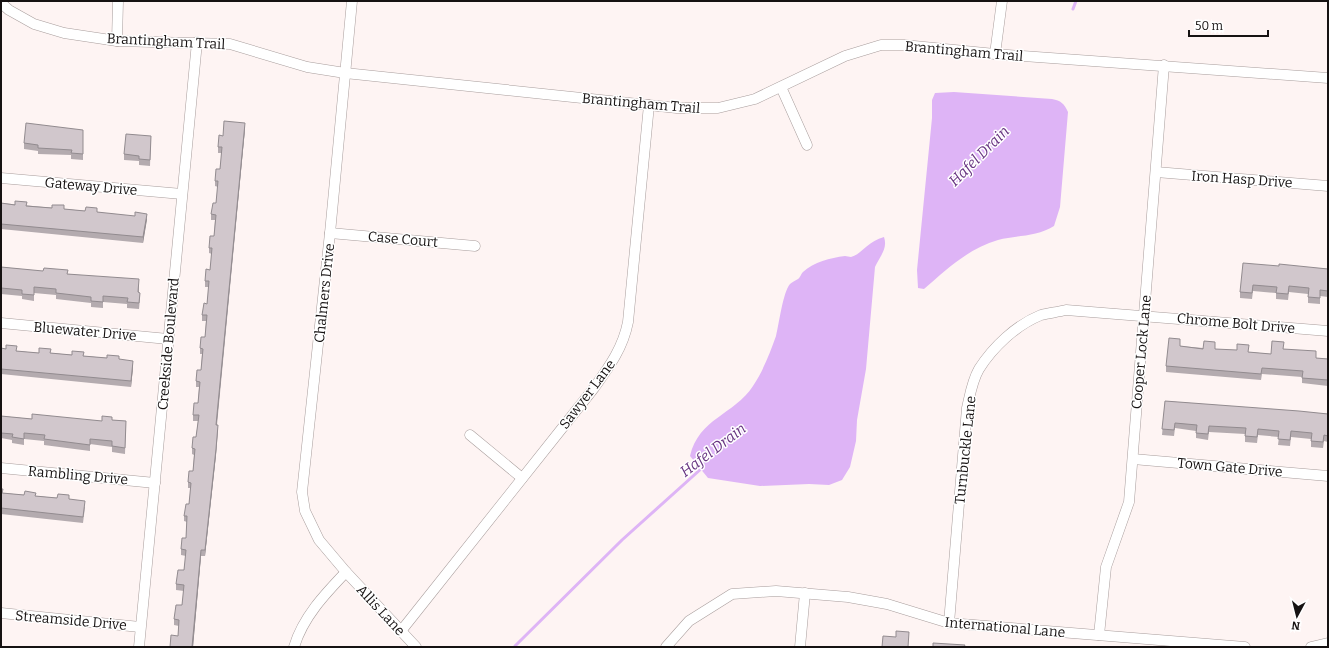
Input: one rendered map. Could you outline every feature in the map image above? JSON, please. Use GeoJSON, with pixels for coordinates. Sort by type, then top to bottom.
{"type":"FeatureCollection","features":[{"type":"Feature","properties":{"kind":"street"},"geometry":{"type":"LineString","coordinates":[[116,41],[118,1]]}},
{"type":"Feature","properties":{"kind":"street","name":"Chalmers Drive"},"geometry":{"type":"LineString","coordinates":[[346,572],[319,540],[304,512],[302,492],[330,232],[352,1]]}},
{"type":"Feature","properties":{"kind":"street"},"geometry":{"type":"LineString","coordinates":[[995,54],[1002,1]]}},
{"type":"Feature","properties":{"kind":"street","name":"Brantingham Trail"},"geometry":{"type":"LineString","coordinates":[[1,3],[9,10],[34,24],[64,33],[116,41],[230,44],[307,67],[345,73],[684,109],[718,108],[755,99],[845,56],[881,45],[904,45],[995,54],[1328,78]]}},
{"type":"Feature","properties":{"kind":"street","name":"Creekside Boulevard"},"geometry":{"type":"LineString","coordinates":[[139,647],[197,42]]}},
{"type":"Feature","properties":{"kind":"street","name":"Cooper Lock Lane"},"geometry":{"type":"LineString","coordinates":[[1099,635],[1106,567],[1129,502],[1164,65]]}},
{"type":"Feature","properties":{"kind":"street"},"geometry":{"type":"LineString","coordinates":[[781,87],[807,145]]}},
{"type":"Feature","properties":{"kind":"street","name":"Sawyer Lane"},"geometry":{"type":"LineString","coordinates":[[401,631],[606,372],[619,351],[625,336],[649,105]]}},
{"type":"Feature","properties":{"kind":"street","name":"Iron Hasp Drive"},"geometry":{"type":"LineString","coordinates":[[1156,172],[1328,186]]}},
{"type":"Feature","properties":{"kind":"street","name":"Gateway Drive"},"geometry":{"type":"LineString","coordinates":[[1,178],[182,194]]}},
{"type":"Feature","properties":{"kind":"street","name":"Case Court"},"geometry":{"type":"LineString","coordinates":[[330,232],[475,246]]}},
{"type":"Feature","properties":{"kind":"street","name":"Turnbuckle Lane"},"geometry":{"type":"LineString","coordinates":[[949,623],[967,408],[971,388],[979,370],[996,348],[1010,334],[1028,321],[1043,315],[1066,310],[1144,316]]}},
{"type":"Feature","properties":{"kind":"street","name":"Chrome Bolt Drive"},"geometry":{"type":"LineString","coordinates":[[1144,316],[1328,331]]}},
{"type":"Feature","properties":{"kind":"street","name":"Bluewater Drive"},"geometry":{"type":"LineString","coordinates":[[1,323],[168,339]]}},
{"type":"Feature","properties":{"kind":"street"},"geometry":{"type":"LineString","coordinates":[[470,435],[522,478]]}},
{"type":"Feature","properties":{"kind":"street","name":"Town Gate Drive"},"geometry":{"type":"LineString","coordinates":[[1133,459],[1328,476]]}},
{"type":"Feature","properties":{"kind":"street","name":"Rambling Drive"},"geometry":{"type":"LineString","coordinates":[[1,468],[155,483]]}},
{"type":"Feature","properties":{"kind":"street"},"geometry":{"type":"LineString","coordinates":[[294,647],[305,622],[322,598],[346,572]]}},
{"type":"Feature","properties":{"kind":"street","name":"Allis Lane"},"geometry":{"type":"LineString","coordinates":[[346,572],[416,647]]}},
{"type":"Feature","properties":{"kind":"street","name":"International Lane"},"geometry":{"type":"LineString","coordinates":[[666,647],[688,621],[732,594],[776,591],[805,593],[887,604],[949,623],[1245,647]]}},
{"type":"Feature","properties":{"kind":"street"},"geometry":{"type":"LineString","coordinates":[[800,647],[805,593]]}},
{"type":"Feature","properties":{"kind":"street","name":"Streamside Drive"},"geometry":{"type":"LineString","coordinates":[[1,613],[140,627]]}},
{"type":"Feature","properties":{"kind":"street"},"geometry":{"type":"LineString","coordinates":[[1311,647],[1328,642]]}},
{"type":"Feature","properties":{"kind":"water"},"geometry":{"type":"Polygon","coordinates":[[[954,92],[1052,99],[1064,104],[1068,112],[1060,207],[1054,226],[1047,230],[1005,238],[977,248],[958,260],[924,289],[918,288],[917,270],[932,118],[932,100],[935,93],[954,92]]]}},
{"type":"Feature","properties":{"kind":"water"},"geometry":{"type":"Polygon","coordinates":[[[884,237],[884,249],[875,267],[866,369],[857,420],[856,441],[850,467],[842,480],[829,485],[809,484],[760,486],[708,478],[690,456],[695,443],[701,433],[745,396],[757,380],[776,336],[783,301],[790,284],[799,278],[807,269],[822,261],[845,256],[851,257],[859,253],[869,244],[884,237]]]}},
{"type":"Feature","properties":{"kind":"building"},"geometry":{"type":"Polygon","coordinates":[[[224,121],[245,123],[216,425],[218,425],[216,449],[205,550],[201,550],[192,647],[170,647],[171,635],[178,636],[179,620],[174,619],[176,605],[182,605],[184,585],[176,584],[178,570],[184,570],[186,550],[181,549],[182,538],[186,538],[187,516],[184,516],[186,504],[189,504],[191,483],[188,482],[189,471],[193,471],[195,449],[192,448],[193,437],[196,437],[199,415],[193,415],[194,403],[198,403],[200,382],[196,381],[197,370],[201,370],[203,349],[200,348],[201,337],[205,337],[207,315],[202,315],[204,303],[207,304],[209,281],[205,281],[206,269],[210,270],[212,248],[209,248],[210,236],[214,236],[216,215],[211,214],[213,203],[216,203],[218,181],[215,181],[216,169],[220,169],[222,147],[218,147],[219,135],[223,136],[224,121]]]}},
{"type":"Feature","properties":{"kind":"building"},"geometry":{"type":"Polygon","coordinates":[[[26,123],[83,130],[83,154],[71,153],[72,150],[38,148],[38,145],[24,143],[26,123]]]}},
{"type":"Feature","properties":{"kind":"building"},"geometry":{"type":"Polygon","coordinates":[[[126,134],[151,136],[150,160],[139,159],[139,156],[124,154],[126,134]]]}},
{"type":"Feature","properties":{"kind":"building"},"geometry":{"type":"Polygon","coordinates":[[[15,201],[27,202],[26,206],[52,208],[52,205],[64,205],[64,209],[85,211],[86,207],[97,208],[97,212],[135,216],[135,212],[147,214],[143,237],[1,224],[1,203],[15,205],[15,201]]]}},
{"type":"Feature","properties":{"kind":"building"},"geometry":{"type":"Polygon","coordinates":[[[1243,263],[1279,266],[1279,264],[1328,269],[1328,291],[1320,290],[1320,298],[1308,297],[1309,288],[1289,286],[1288,294],[1276,293],[1277,287],[1253,285],[1252,293],[1240,292],[1243,263]]]}},
{"type":"Feature","properties":{"kind":"building"},"geometry":{"type":"Polygon","coordinates":[[[1,267],[43,271],[44,268],[68,270],[67,274],[139,279],[139,303],[127,302],[128,298],[103,296],[103,302],[91,301],[91,297],[56,293],[56,289],[34,287],[34,295],[22,294],[22,290],[1,288],[1,267]]]}},
{"type":"Feature","properties":{"kind":"building"},"geometry":{"type":"Polygon","coordinates":[[[1169,338],[1180,339],[1180,346],[1203,349],[1204,341],[1215,342],[1215,349],[1237,350],[1237,344],[1249,345],[1248,352],[1271,354],[1272,341],[1284,342],[1283,349],[1316,351],[1316,358],[1328,359],[1328,380],[1302,378],[1303,371],[1262,368],[1261,374],[1166,366],[1169,338]]]}},
{"type":"Feature","properties":{"kind":"building"},"geometry":{"type":"Polygon","coordinates":[[[6,345],[17,346],[16,351],[39,353],[39,348],[51,349],[50,353],[72,355],[72,351],[84,352],[83,356],[107,358],[107,355],[119,356],[119,359],[133,361],[131,381],[1,369],[1,348],[6,349],[6,345]]]}},
{"type":"Feature","properties":{"kind":"building"},"geometry":{"type":"Polygon","coordinates":[[[1165,401],[1328,414],[1328,436],[1324,435],[1323,442],[1311,441],[1312,433],[1291,431],[1290,440],[1278,439],[1279,431],[1258,429],[1257,437],[1245,436],[1246,428],[1209,426],[1208,434],[1196,433],[1197,425],[1175,423],[1174,430],[1162,429],[1165,401]]]}},
{"type":"Feature","properties":{"kind":"building"},"geometry":{"type":"Polygon","coordinates":[[[32,414],[102,421],[102,416],[112,417],[112,420],[126,421],[125,448],[112,446],[112,441],[90,439],[90,445],[44,439],[45,435],[24,433],[24,439],[12,437],[13,434],[1,433],[1,416],[32,419],[32,414]]]}},
{"type":"Feature","properties":{"kind":"building"},"geometry":{"type":"Polygon","coordinates":[[[1,489],[3,489],[2,493],[24,495],[25,491],[36,493],[35,496],[57,498],[58,494],[69,495],[69,499],[85,501],[83,517],[1,508],[1,489]]]}},
{"type":"Feature","properties":{"kind":"building"},"geometry":{"type":"Polygon","coordinates":[[[896,631],[909,632],[908,647],[882,647],[883,636],[896,637],[896,631]]]}},
{"type":"Feature","properties":{"kind":"building"},"geometry":{"type":"Polygon","coordinates":[[[933,643],[965,645],[964,647],[933,647],[933,643]]]}},
{"type":"Feature","properties":{"kind":"waterway","name":"Hafel Drain"},"geometry":{"type":"LineString","coordinates":[[1073,9],[1076,1]]}},
{"type":"Feature","properties":{"kind":"waterway","name":"Hafel Drain"},"geometry":{"type":"LineString","coordinates":[[515,646],[622,540],[702,468]]}}]}
